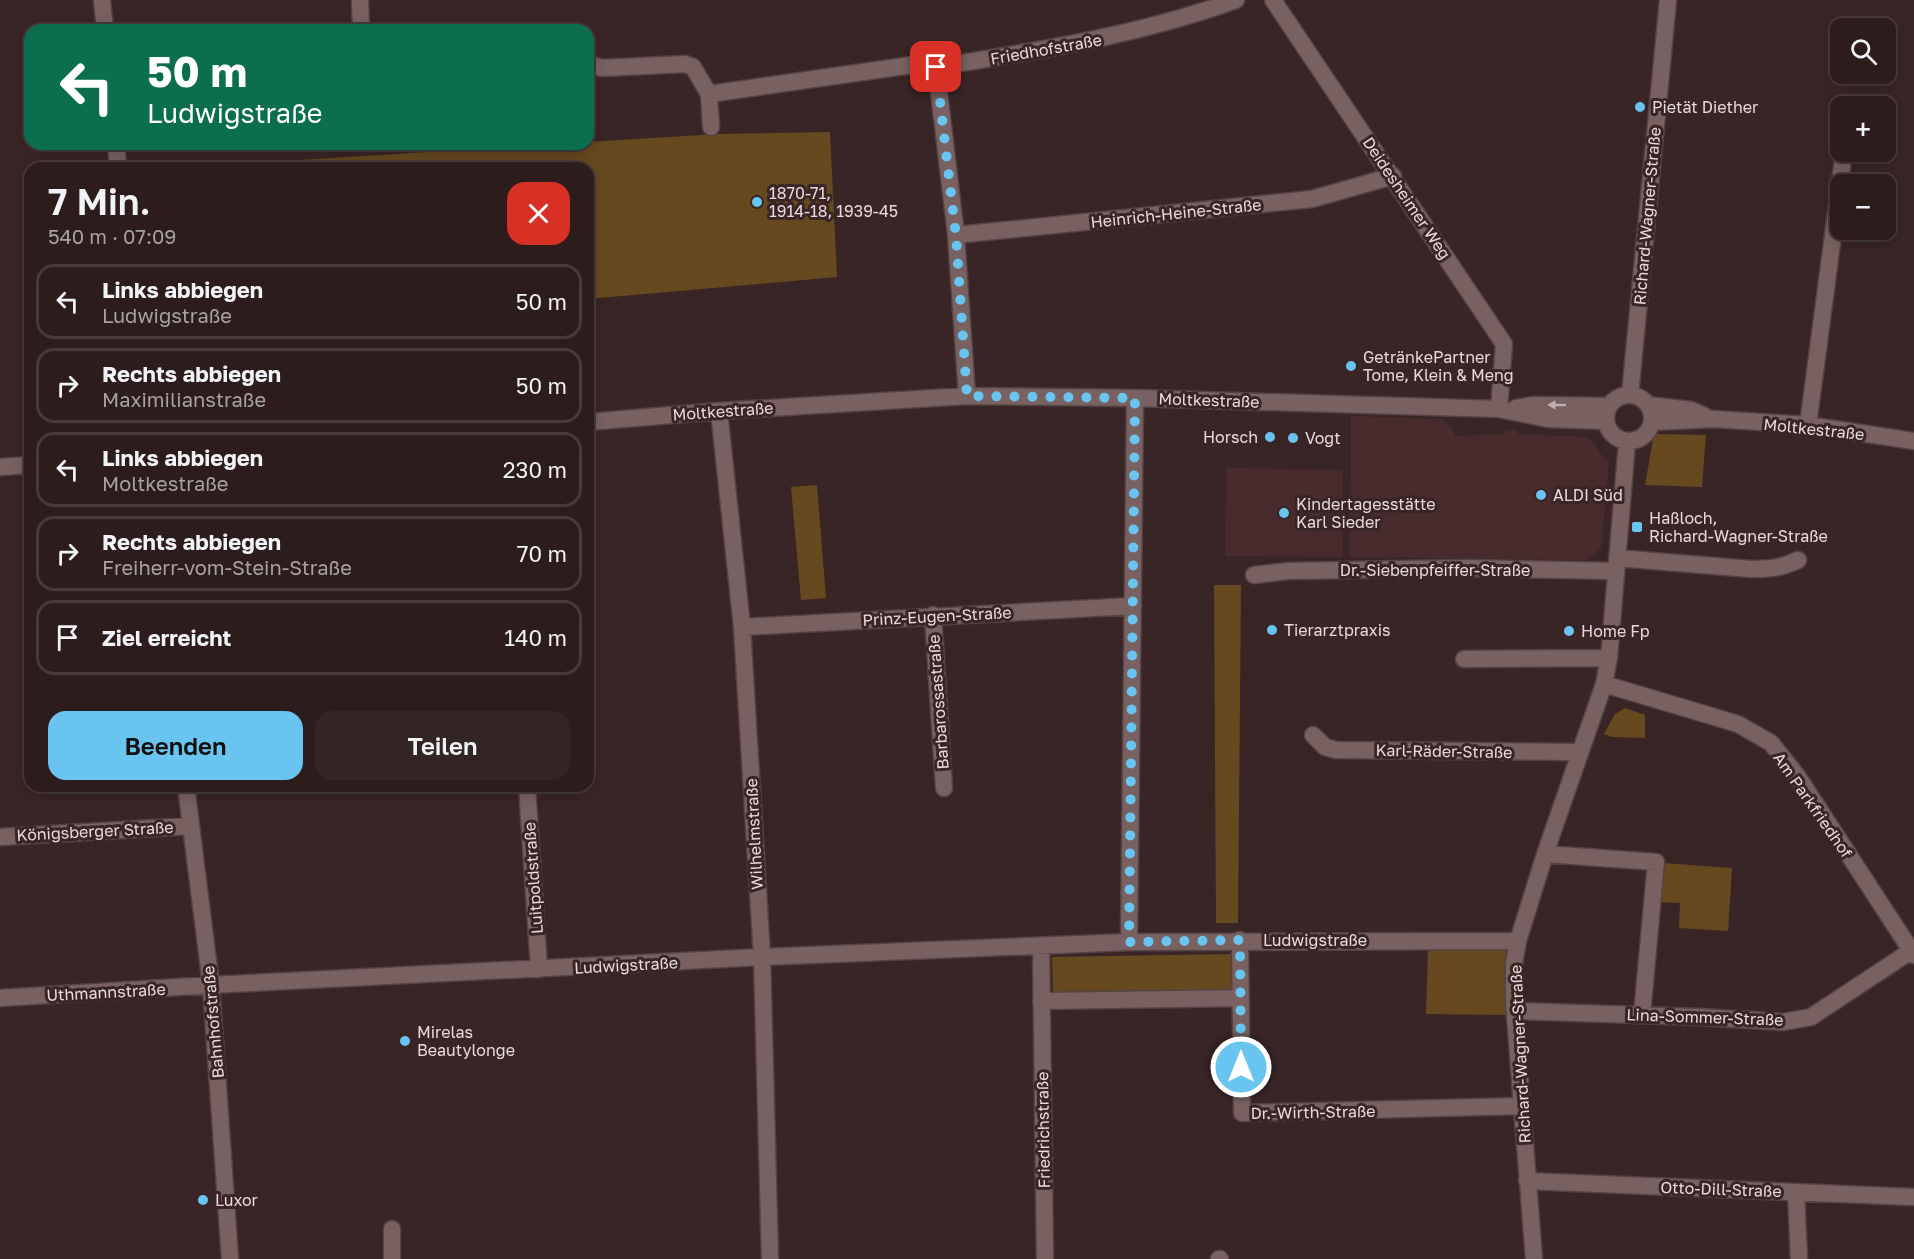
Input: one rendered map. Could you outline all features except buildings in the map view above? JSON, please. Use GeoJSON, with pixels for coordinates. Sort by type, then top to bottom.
{"type":"FeatureCollection","features":[{"type":"Feature","properties":{"kind":"street"},"geometry":{"type":"LineString","coordinates":[[102,0],[104,24]]}},
{"type":"Feature","properties":{"kind":"street"},"geometry":{"type":"LineString","coordinates":[[360,0],[362,24]]}},
{"type":"Feature","properties":{"kind":"street","name":"Friedhofstraße"},"geometry":{"type":"LineString","coordinates":[[709,94],[919,64],[936,67],[1113,36],[1185,17],[1236,0]]}},
{"type":"Feature","properties":{"kind":"street","name":"Deidesheimer Weg"},"geometry":{"type":"LineString","coordinates":[[1273,0],[1504,344],[1503,409]]}},
{"type":"Feature","properties":{"kind":"street","name":"Richard-Wagner-Straße"},"geometry":{"type":"LineString","coordinates":[[1630,395],[1668,0]]}},
{"type":"Feature","properties":{"kind":"street"},"geometry":{"type":"LineString","coordinates":[[594,66],[602,68],[685,64],[693,67],[709,94],[711,127]]}},
{"type":"Feature","properties":{"kind":"street"},"geometry":{"type":"LineString","coordinates":[[936,67],[956,236],[967,396]]}},
{"type":"Feature","properties":{"kind":"street"},"geometry":{"type":"LineString","coordinates":[[1808,425],[1843,162]]}},
{"type":"Feature","properties":{"kind":"street","name":"Heinrich-Heine-Straße"},"geometry":{"type":"LineString","coordinates":[[956,236],[1312,199],[1393,176]]}},
{"type":"Feature","properties":{"kind":"street","name":"Moltkestraße"},"geometry":{"type":"LineString","coordinates":[[594,421],[719,411],[967,396],[1135,398],[1503,409],[1548,419],[1607,414],[1616,399],[1630,395],[1644,400],[1648,405],[1691,410],[1714,419]]}},
{"type":"Feature","properties":{"kind":"street"},"geometry":{"type":"LineString","coordinates":[[1129,942],[1135,398]]}},
{"type":"Feature","properties":{"kind":"street"},"geometry":{"type":"LineString","coordinates":[[1607,414],[1610,432],[1615,436],[1627,441],[1642,438],[1648,433],[1652,422],[1652,411],[1648,405]]}},
{"type":"Feature","properties":{"kind":"street","name":"Wilhelmstraße"},"geometry":{"type":"LineString","coordinates":[[719,411],[742,627],[762,957],[770,1259]]}},
{"type":"Feature","properties":{"kind":"street","name":"Moltkestraße"},"geometry":{"type":"LineString","coordinates":[[1652,422],[1714,419],[1808,425],[1914,441]]}},
{"type":"Feature","properties":{"kind":"street","name":"Richard-Wagner-Straße"},"geometry":{"type":"LineString","coordinates":[[1534,1259],[1515,1011],[1514,963],[1518,941],[1545,854],[1604,684],[1609,658],[1627,441]]}},
{"type":"Feature","properties":{"kind":"street"},"geometry":{"type":"LineString","coordinates":[[0,467],[24,465]]}},
{"type":"Feature","properties":{"kind":"street","name":"Dr.-Siebenpfeiffer-Straße"},"geometry":{"type":"LineString","coordinates":[[1254,575],[1288,571],[1616,565],[1772,569],[1798,560]]}},
{"type":"Feature","properties":{"kind":"street","name":"Prinz-Eugen-Straße"},"geometry":{"type":"LineString","coordinates":[[742,627],[1133,606]]}},
{"type":"Feature","properties":{"kind":"street","name":"Barbarossastraße"},"geometry":{"type":"LineString","coordinates":[[933,615],[944,788]]}},
{"type":"Feature","properties":{"kind":"street"},"geometry":{"type":"LineString","coordinates":[[1464,659],[1609,658]]}},
{"type":"Feature","properties":{"kind":"street","name":"Am Parkfriedhof"},"geometry":{"type":"LineString","coordinates":[[1604,684],[1738,724],[1771,743],[1798,777],[1913,953]]}},
{"type":"Feature","properties":{"kind":"street","name":"Karl-Räder-Straße"},"geometry":{"type":"LineString","coordinates":[[1313,735],[1325,747],[1335,750],[1580,752]]}},
{"type":"Feature","properties":{"kind":"street","name":"Bahnhofstraße"},"geometry":{"type":"LineString","coordinates":[[187,792],[212,985],[230,1259]]}},
{"type":"Feature","properties":{"kind":"street","name":"Luitpoldstraße"},"geometry":{"type":"LineString","coordinates":[[527,792],[539,969]]}},
{"type":"Feature","properties":{"kind":"street","name":"Königsberger Straße"},"geometry":{"type":"LineString","coordinates":[[0,837],[190,826]]}},
{"type":"Feature","properties":{"kind":"street"},"geometry":{"type":"LineString","coordinates":[[1545,854],[1656,862],[1642,1014]]}},
{"type":"Feature","properties":{"kind":"street","name":"Dr.-Wirth-Straße"},"geometry":{"type":"LineString","coordinates":[[1240,940],[1242,1113],[1522,1106]]}},
{"type":"Feature","properties":{"kind":"street","name":"Ludwigstraße"},"geometry":{"type":"LineString","coordinates":[[212,985],[762,957],[1129,942],[1518,941]]}},
{"type":"Feature","properties":{"kind":"street"},"geometry":{"type":"LineString","coordinates":[[1041,946],[1041,1001],[1241,998]]}},
{"type":"Feature","properties":{"kind":"street","name":"Lina-Sommer-Straße"},"geometry":{"type":"LineString","coordinates":[[1515,1011],[1642,1014],[1783,1022],[1811,1017],[1913,953]]}},
{"type":"Feature","properties":{"kind":"street","name":"Uthmannstraße"},"geometry":{"type":"LineString","coordinates":[[0,998],[212,985]]}},
{"type":"Feature","properties":{"kind":"street","name":"Friedrichstraße"},"geometry":{"type":"LineString","coordinates":[[1041,1001],[1045,1259]]}},
{"type":"Feature","properties":{"kind":"street","name":"Otto-Dill-Straße"},"geometry":{"type":"LineString","coordinates":[[1527,1180],[1914,1197]]}},
{"type":"Feature","properties":{"kind":"street"},"geometry":{"type":"LineString","coordinates":[[1796,1192],[1799,1259]]}},
{"type":"Feature","properties":{"kind":"street"},"geometry":{"type":"LineString","coordinates":[[392,1229],[392,1259]]}},
{"type":"Feature","properties":{"kind":"shaded area"},"geometry":{"type":"Polygon","coordinates":[[[830,132],[837,277],[594,298],[594,162],[268,162],[458,150],[594,150],[594,142],[718,134],[830,132]]]}},
{"type":"Feature","properties":{"kind":"shaded area"},"geometry":{"type":"Polygon","coordinates":[[[1351,416],[1442,419],[1454,431],[1455,436],[1505,434],[1506,430],[1517,430],[1518,434],[1586,437],[1593,441],[1603,457],[1609,461],[1601,548],[1588,560],[1350,557],[1351,416]]]}},
{"type":"Feature","properties":{"kind":"shaded area"},"geometry":{"type":"Polygon","coordinates":[[[1654,434],[1706,435],[1702,487],[1645,485],[1654,434]]]}},
{"type":"Feature","properties":{"kind":"shaded area","name":"Kindertagesstätte Karl Sieder"},"geometry":{"type":"Polygon","coordinates":[[[1226,468],[1343,470],[1343,557],[1225,556],[1226,468]]]}},
{"type":"Feature","properties":{"kind":"shaded area"},"geometry":{"type":"Polygon","coordinates":[[[817,485],[826,598],[801,600],[791,487],[817,485]]]}},
{"type":"Feature","properties":{"kind":"shaded area"},"geometry":{"type":"Polygon","coordinates":[[[1214,585],[1241,585],[1238,923],[1216,923],[1214,585]]]}},
{"type":"Feature","properties":{"kind":"shaded area"},"geometry":{"type":"Polygon","coordinates":[[[1625,708],[1645,715],[1645,738],[1612,737],[1604,734],[1615,714],[1625,708]]]}},
{"type":"Feature","properties":{"kind":"shaded area"},"geometry":{"type":"Polygon","coordinates":[[[1663,863],[1732,868],[1728,931],[1679,928],[1680,903],[1661,902],[1663,863]]]}},
{"type":"Feature","properties":{"kind":"shaded area"},"geometry":{"type":"Polygon","coordinates":[[[1428,950],[1506,950],[1507,1015],[1426,1014],[1428,950]]]}},
{"type":"Feature","properties":{"kind":"shaded area"},"geometry":{"type":"Polygon","coordinates":[[[1231,954],[1232,990],[1053,994],[1052,957],[1231,954]]]}},
{"type":"Feature","properties":{"kind":"place","name":"Pietät Diether"},"geometry":{"type":"Point","coordinates":[1640,107]}},
{"type":"Feature","properties":{"kind":"place","name":"1870-71, 1914-18, 1939-45"},"geometry":{"type":"Point","coordinates":[757,202]}},
{"type":"Feature","properties":{"kind":"place","name":"GetränkePartner Tome, Klein & Meng"},"geometry":{"type":"Point","coordinates":[1351,366]}},
{"type":"Feature","properties":{"kind":"place","name":"Horsch"},"geometry":{"type":"Point","coordinates":[1270,437]}},
{"type":"Feature","properties":{"kind":"place","name":"Vogt"},"geometry":{"type":"Point","coordinates":[1293,438]}},
{"type":"Feature","properties":{"kind":"place","name":"ALDI Süd"},"geometry":{"type":"Point","coordinates":[1541,495]}},
{"type":"Feature","properties":{"kind":"place","name":"Kindertagesstätte Karl Sieder"},"geometry":{"type":"Point","coordinates":[1284,513]}},
{"type":"Feature","properties":{"kind":"place","name":"Haßloch, Richard-Wagner-Straße"},"geometry":{"type":"Point","coordinates":[1637,527]}},
{"type":"Feature","properties":{"kind":"place","name":"Tierarztpraxis"},"geometry":{"type":"Point","coordinates":[1272,630]}},
{"type":"Feature","properties":{"kind":"place","name":"Home Fp"},"geometry":{"type":"Point","coordinates":[1569,631]}},
{"type":"Feature","properties":{"kind":"place","name":"Mirelas Beautylonge"},"geometry":{"type":"Point","coordinates":[405,1041]}},
{"type":"Feature","properties":{"kind":"place","name":"Luxor"},"geometry":{"type":"Point","coordinates":[203,1200]}},
{"type":"Feature","properties":{"kind":"route"},"geometry":{"type":"LineString","coordinates":[[936,67],[956,236],[967,396],[1135,398],[1129,942],[1240,940],[1241,1067]]}}]}
